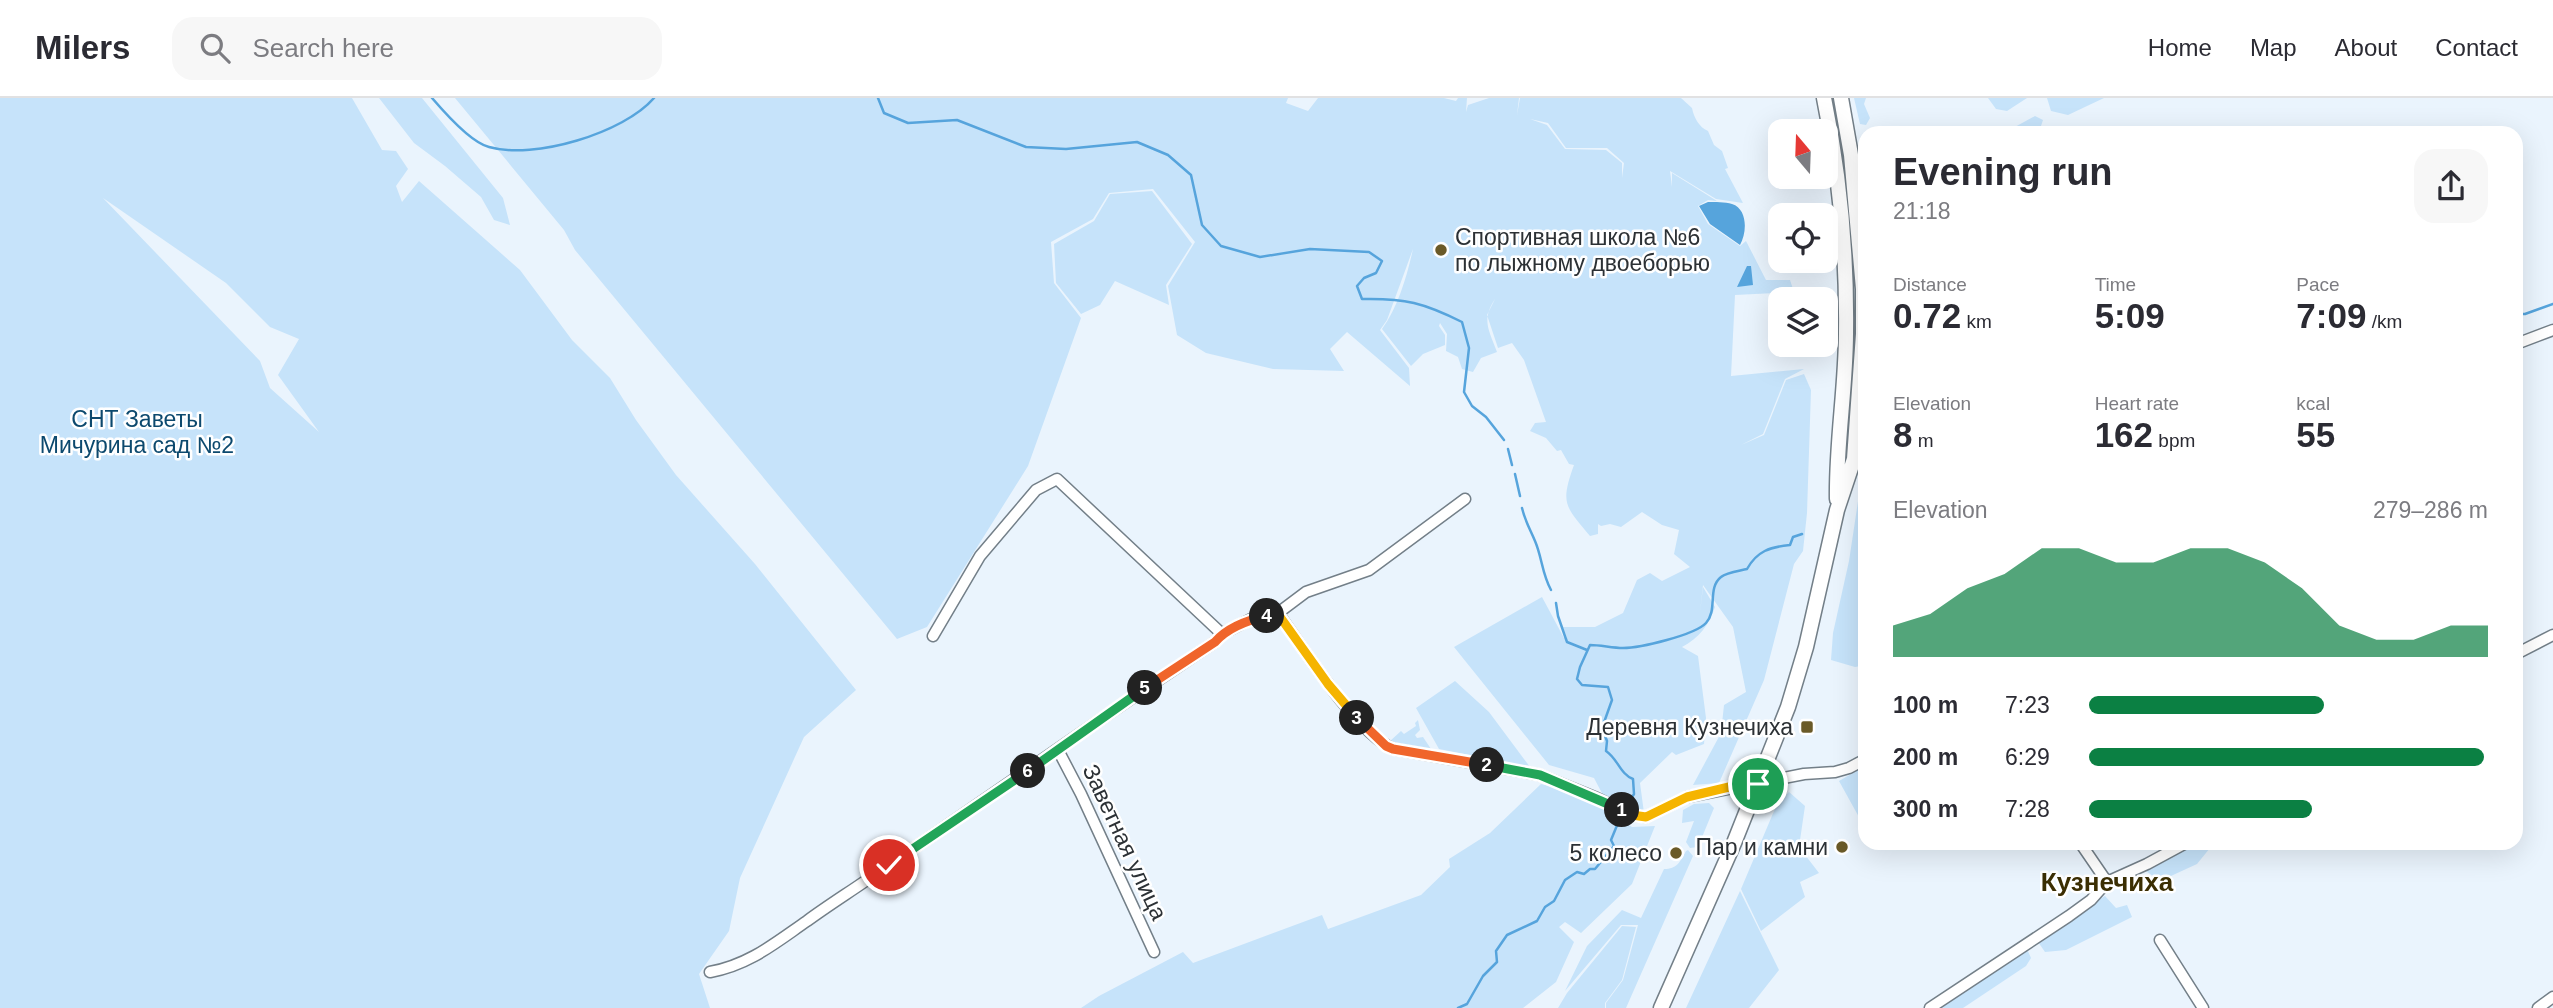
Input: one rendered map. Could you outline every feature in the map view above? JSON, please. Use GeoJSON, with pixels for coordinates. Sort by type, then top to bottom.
{"type":"FeatureCollection","features":[{"type":"Feature","properties":{"kind":"main road"},"geometry":{"type":"LineString","coordinates":[[1824,98],[1835,160],[1844,249],[1846,335],[1836,458],[1837,510]]}},
{"type":"Feature","properties":{"kind":"main road"},"geometry":{"type":"LineString","coordinates":[[1841,98],[1858,216]]}},
{"type":"Feature","properties":{"kind":"main road"},"geometry":{"type":"LineString","coordinates":[[1661,1008],[1758,784],[1796,683],[1837,510],[1854,459],[1858,403]]}},
{"type":"Feature","properties":{"kind":"street"},"geometry":{"type":"LineString","coordinates":[[2523,341],[2553,330]]}},
{"type":"Feature","properties":{"kind":"street"},"geometry":{"type":"LineString","coordinates":[[933,636],[980,556],[1036,490],[1057,479],[1222,634]]}},
{"type":"Feature","properties":{"kind":"street"},"geometry":{"type":"LineString","coordinates":[[710,972],[732,968],[762,953],[1122,703],[1215,642],[1222,634],[1251,619],[1278,614],[1306,592],[1369,570],[1465,499]]}},
{"type":"Feature","properties":{"kind":"street"},"geometry":{"type":"LineString","coordinates":[[1278,614],[1328,684],[1386,746],[1540,775],[1632,815],[1646,817],[1687,797],[1729,787],[1804,774],[1835,772],[1858,763]]}},
{"type":"Feature","properties":{"kind":"street"},"geometry":{"type":"LineString","coordinates":[[2523,650],[2553,635]]}},
{"type":"Feature","properties":{"kind":"street","name":"Заветная улица"},"geometry":{"type":"LineString","coordinates":[[1058,750],[1154,951]]}},
{"type":"Feature","properties":{"kind":"street"},"geometry":{"type":"LineString","coordinates":[[2085,850],[2107,881]]}},
{"type":"Feature","properties":{"kind":"street"},"geometry":{"type":"LineString","coordinates":[[1930,1008],[2069,916],[2091,900],[2107,881],[2173,850]]}},
{"type":"Feature","properties":{"kind":"street"},"geometry":{"type":"LineString","coordinates":[[2160,940],[2203,1008]]}},
{"type":"Feature","properties":{"kind":"street"},"geometry":{"type":"LineString","coordinates":[[2538,1008],[2553,998]]}},
{"type":"Feature","properties":{"kind":"green space","name":"СНТ Заветы Мичурина сад №2"},"geometry":{"type":"Polygon","coordinates":[[[0,98],[352,98],[382,150],[396,151],[408,169],[396,186],[402,202],[419,181],[520,270],[572,340],[610,378],[636,420],[676,475],[755,564],[856,690],[804,737],[740,878],[729,931],[699,974],[710,1008],[0,1008],[0,98]],[[103,198],[260,361],[270,388],[319,432],[278,375],[299,339],[270,327],[226,283],[103,198]]]}},
{"type":"Feature","properties":{"kind":"green space"},"geometry":{"type":"Polygon","coordinates":[[[379,98],[422,98],[503,198],[510,225],[494,220],[481,197],[414,143],[379,98]]]}},
{"type":"Feature","properties":{"kind":"green space"},"geometry":{"type":"Polygon","coordinates":[[[455,98],[1288,98],[1286,103],[1308,111],[1318,98],[1444,98],[1456,101],[1458,98],[1467,98],[1466,112],[1468,105],[1489,98],[1519,98],[1517,115],[1520,98],[1681,98],[1692,108],[1697,122],[1708,131],[1714,145],[1722,151],[1728,168],[1725,169],[1743,203],[1716,199],[1670,171],[1672,187],[1672,173],[1717,201],[1708,200],[1698,206],[1708,224],[1740,246],[1746,241],[1766,280],[1790,280],[1792,287],[1768,287],[1768,293],[1735,295],[1731,376],[1804,369],[1785,379],[1763,434],[1741,445],[1764,435],[1786,380],[1804,374],[1811,390],[1807,513],[1803,551],[1794,564],[1764,680],[1719,783],[1693,785],[1721,733],[1724,705],[1746,692],[1733,627],[1703,585],[1700,613],[1703,587],[1715,607],[1703,630],[1682,647],[1698,656],[1706,718],[1704,744],[1676,755],[1672,752],[1640,783],[1644,813],[1604,797],[1594,778],[1549,765],[1454,647],[1542,597],[1564,638],[1567,638],[1563,627],[1595,627],[1623,613],[1637,580],[1650,573],[1662,581],[1690,567],[1674,554],[1679,530],[1662,525],[1642,512],[1621,527],[1598,524],[1598,534],[1590,536],[1567,504],[1567,488],[1574,465],[1569,464],[1561,450],[1557,451],[1546,438],[1530,431],[1535,423],[1546,422],[1524,360],[1512,343],[1498,348],[1488,317],[1489,331],[1497,352],[1481,358],[1473,372],[1462,369],[1458,357],[1446,351],[1447,334],[1440,323],[1445,335],[1445,345],[1423,354],[1411,366],[1382,329],[1393,311],[1401,291],[1413,249],[1387,320],[1380,330],[1409,368],[1410,386],[1347,332],[1330,349],[1344,371],[1273,369],[1206,353],[1177,335],[1168,286],[1195,242],[1153,189],[1109,193],[1093,219],[1051,242],[1054,283],[1081,318],[1028,466],[927,627],[897,639],[575,250],[564,230],[455,98]],[[1530,119],[1547,125],[1565,149],[1606,150],[1622,163],[1622,178],[1624,163],[1607,148],[1566,148],[1548,123],[1530,119]]]}},
{"type":"Feature","properties":{"kind":"green space"},"geometry":{"type":"Polygon","coordinates":[[[1854,98],[1866,98],[1864,104],[1870,118],[1866,125],[1860,124],[1854,98]]]}},
{"type":"Feature","properties":{"kind":"green space"},"geometry":{"type":"Polygon","coordinates":[[[1988,98],[2027,98],[2007,111],[1996,109],[1988,98]]]}},
{"type":"Feature","properties":{"kind":"green space"},"geometry":{"type":"Polygon","coordinates":[[[2047,98],[2104,98],[2068,115],[2051,111],[2047,98]]]}},
{"type":"Feature","properties":{"kind":"green space"},"geometry":{"type":"Polygon","coordinates":[[[2035,116],[2043,120],[2041,126],[2017,126],[2035,116]]]}},
{"type":"Feature","properties":{"kind":"green space"},"geometry":{"type":"Polygon","coordinates":[[[1152,191],[1192,244],[1166,285],[1169,305],[1115,281],[1100,305],[1081,314],[1056,283],[1054,244],[1094,221],[1110,194],[1152,191]]]}},
{"type":"Feature","properties":{"kind":"green space"},"geometry":{"type":"Polygon","coordinates":[[[1858,501],[1858,666],[1855,667],[1831,660],[1833,633],[1849,561],[1858,501]]]}},
{"type":"Feature","properties":{"kind":"green space"},"geometry":{"type":"Polygon","coordinates":[[[1455,681],[1489,712],[1530,767],[1439,749],[1416,708],[1455,681]]]}},
{"type":"Feature","properties":{"kind":"green space"},"geometry":{"type":"Polygon","coordinates":[[[1418,720],[1420,730],[1415,735],[1417,738],[1423,737],[1431,749],[1400,746],[1389,742],[1401,731],[1404,734],[1416,726],[1418,720]]]}},
{"type":"Feature","properties":{"kind":"green space"},"geometry":{"type":"Polygon","coordinates":[[[1858,770],[1858,815],[1839,781],[1858,770]]]}},
{"type":"Feature","properties":{"kind":"green space"},"geometry":{"type":"Polygon","coordinates":[[[1541,784],[1561,789],[1609,812],[1632,827],[1655,826],[1632,884],[1581,933],[1565,922],[1559,927],[1574,942],[1556,982],[1523,1008],[1081,1008],[1183,952],[1193,963],[1322,915],[1328,929],[1421,895],[1450,867],[1449,859],[1490,833],[1541,784]]]}},
{"type":"Feature","properties":{"kind":"green space"},"geometry":{"type":"Polygon","coordinates":[[[1789,792],[1805,806],[1799,847],[1819,873],[1800,882],[1805,897],[1761,931],[1741,889],[1777,804],[1789,792]]]}},
{"type":"Feature","properties":{"kind":"green space"},"geometry":{"type":"Polygon","coordinates":[[[1709,803],[1714,808],[1698,847],[1690,848],[1686,842],[1694,821],[1682,823],[1683,810],[1694,804],[1709,803]]]}},
{"type":"Feature","properties":{"kind":"green space"},"geometry":{"type":"Polygon","coordinates":[[[1688,850],[1693,856],[1626,1008],[1606,1008],[1606,1003],[1623,980],[1638,925],[1621,925],[1565,991],[1587,946],[1622,910],[1641,918],[1664,869],[1675,866],[1688,850]]]}},
{"type":"Feature","properties":{"kind":"green space"},"geometry":{"type":"Polygon","coordinates":[[[2182,850],[2208,850],[2197,864],[2160,881],[2146,871],[2182,850]]]}},
{"type":"Feature","properties":{"kind":"green space"},"geometry":{"type":"Polygon","coordinates":[[[1740,891],[1779,970],[1749,1008],[1686,1008],[1740,891]]]}},
{"type":"Feature","properties":{"kind":"green space"},"geometry":{"type":"Polygon","coordinates":[[[2105,896],[2116,908],[2127,905],[2132,917],[2066,950],[2045,952],[2036,939],[2105,896]]]}},
{"type":"Feature","properties":{"kind":"green space"},"geometry":{"type":"Polygon","coordinates":[[[1622,926],[1636,927],[1622,980],[1605,1003],[1605,1008],[1558,1008],[1567,993],[1622,926]]]}},
{"type":"Feature","properties":{"kind":"green space"},"geometry":{"type":"Polygon","coordinates":[[[2027,949],[2031,958],[2026,966],[1963,1008],[1934,1008],[2027,949]]]}},
{"type":"Feature","properties":{"kind":"water"},"geometry":{"type":"Polygon","coordinates":[[[1708,202],[1732,204],[1741,211],[1745,228],[1740,245],[1710,224],[1699,206],[1708,202]]]}},
{"type":"Feature","properties":{"kind":"water"},"geometry":{"type":"Polygon","coordinates":[[[1747,266],[1751,266],[1753,285],[1737,287],[1747,266]]]}},
{"type":"Feature","properties":{"kind":"waterway"},"geometry":{"type":"LineString","coordinates":[[432,98],[475,140],[489,147],[508,150],[553,146],[600,132],[640,111],[654,98]]}},
{"type":"Feature","properties":{"kind":"waterway"},"geometry":{"type":"LineString","coordinates":[[878,98],[884,113],[908,123],[957,120],[1026,147],[1066,149],[1137,142],[1168,155],[1191,175],[1202,225],[1221,246],[1260,257],[1310,249],[1369,252],[1382,261],[1376,273],[1364,278],[1357,286],[1362,299],[1414,303],[1462,322],[1469,348],[1464,392],[1472,406],[1486,417],[1504,440]]}},
{"type":"Feature","properties":{"kind":"waterway"},"geometry":{"type":"LineString","coordinates":[[2523,314],[2553,304]]}},
{"type":"Feature","properties":{"kind":"waterway"},"geometry":{"type":"LineString","coordinates":[[1508,449],[1512,465]]}},
{"type":"Feature","properties":{"kind":"waterway"},"geometry":{"type":"LineString","coordinates":[[1515,474],[1520,496]]}},
{"type":"Feature","properties":{"kind":"waterway"},"geometry":{"type":"LineString","coordinates":[[1522,508],[1551,590]]}},
{"type":"Feature","properties":{"kind":"waterway"},"geometry":{"type":"LineString","coordinates":[[1629,802],[1634,794],[1633,779],[1625,774],[1606,751],[1607,741],[1602,728],[1612,700],[1608,687],[1582,685],[1577,679],[1590,645],[1623,648],[1642,646],[1700,628],[1710,618],[1714,587],[1721,577],[1747,569],[1760,554],[1790,545],[1793,537],[1802,534]]}},
{"type":"Feature","properties":{"kind":"waterway"},"geometry":{"type":"LineString","coordinates":[[1556,603],[1567,642],[1587,650]]}},
{"type":"Feature","properties":{"kind":"waterway"},"geometry":{"type":"LineString","coordinates":[[1458,1008],[1467,1004],[1483,976],[1497,962],[1496,951],[1507,935],[1537,921],[1545,907],[1554,901],[1565,880],[1577,872],[1584,874],[1595,869],[1614,846],[1611,840],[1618,823]]}},
{"type":"Feature","properties":{"kind":"place","name":"Спортивная школа №6 по лыжному двоеборью"},"geometry":{"type":"Point","coordinates":[1441,250]}},
{"type":"Feature","properties":{"kind":"place","name":"Деревня Кузнечиха"},"geometry":{"type":"Point","coordinates":[1807,727]}},
{"type":"Feature","properties":{"kind":"place","name":"Пар и камни"},"geometry":{"type":"Point","coordinates":[1842,847]}},
{"type":"Feature","properties":{"kind":"place","name":"5 колесо"},"geometry":{"type":"Point","coordinates":[1676,853]}},
{"type":"Feature","properties":{"kind":"district","name":"Кузнечиха"},"geometry":{"type":"Point","coordinates":[2107,882]}},
{"type":"Feature","properties":{"kind":"route"},"geometry":{"type":"LineString","coordinates":[[889,865],[1122,703],[1215,642],[1222,634],[1251,619],[1278,614],[1328,684],[1361,722],[1386,746],[1393,749],[1540,775],[1632,815],[1646,817],[1687,797],[1729,787],[1758,784]]}}]}
